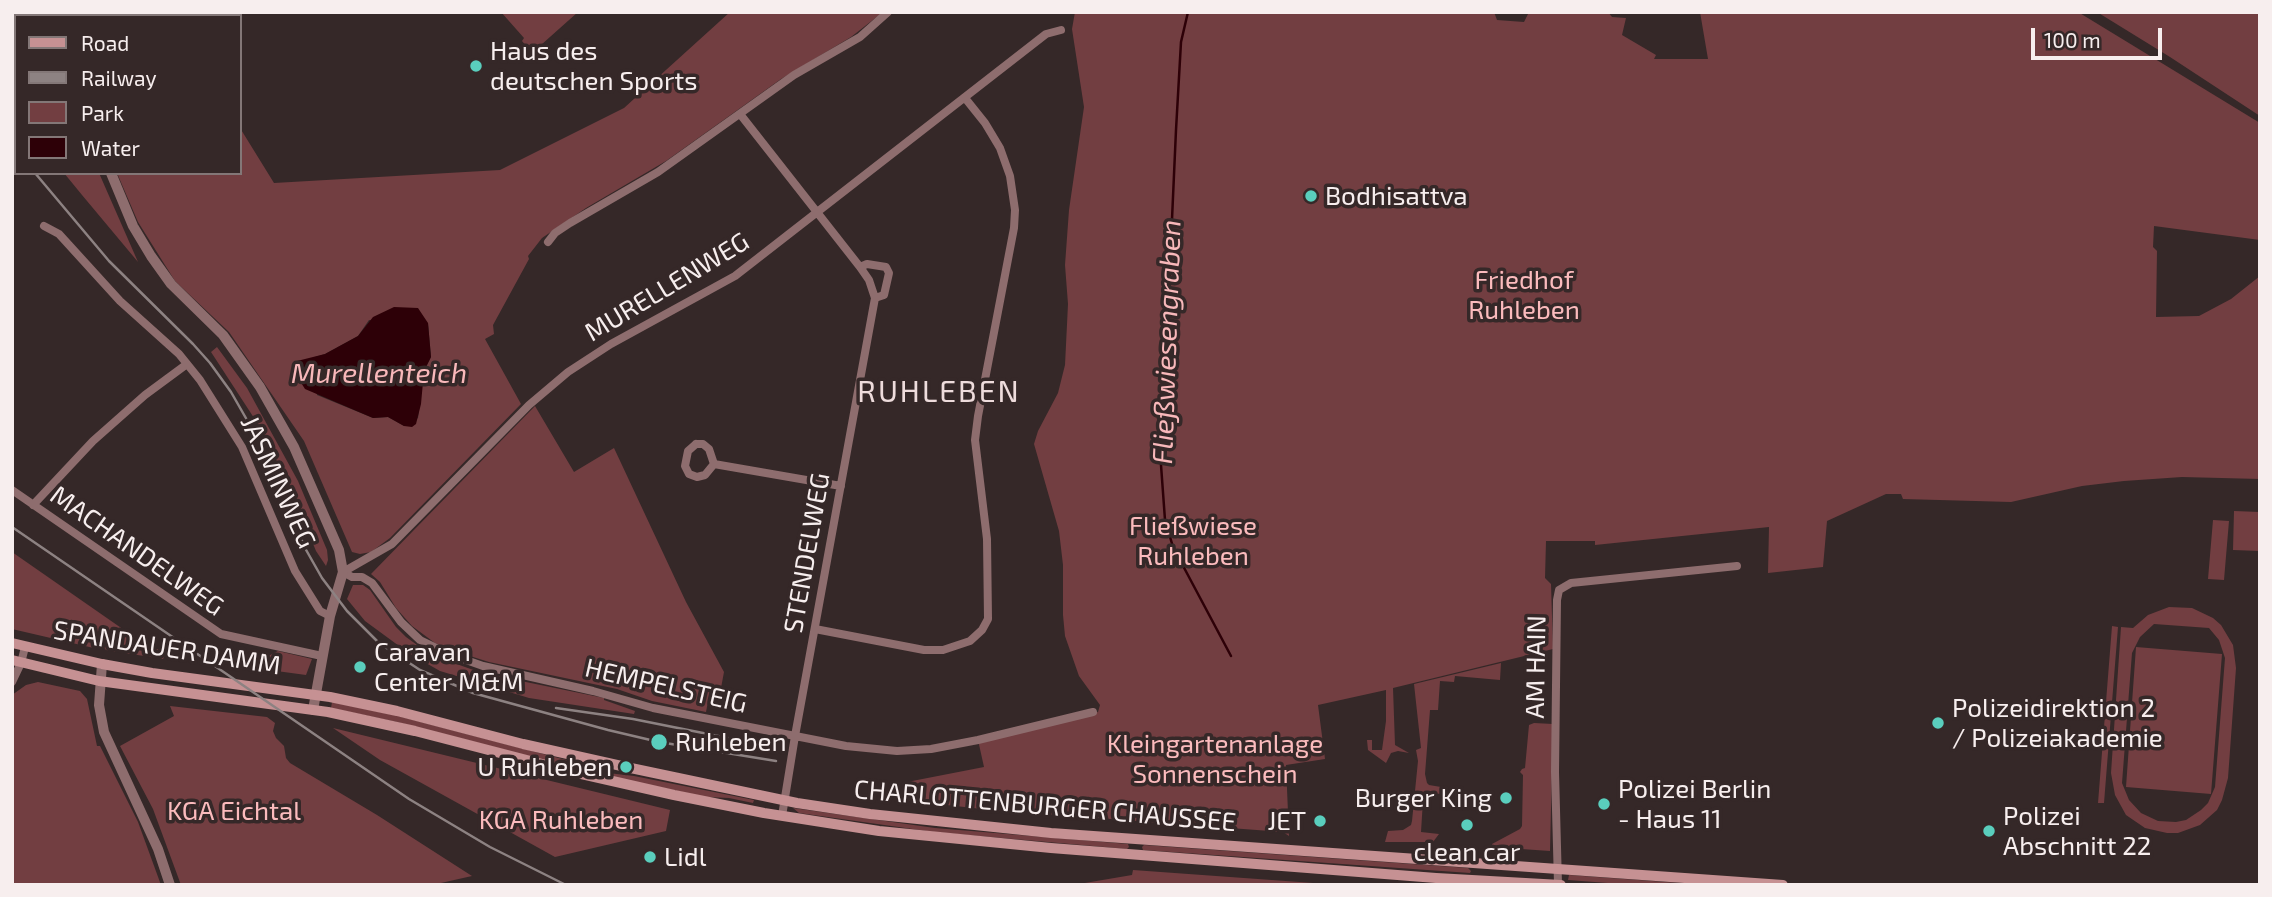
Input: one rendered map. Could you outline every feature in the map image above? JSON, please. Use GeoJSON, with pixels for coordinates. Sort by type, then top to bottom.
{"type":"FeatureCollection","features":[{"type":"Feature","properties":{"kind":"main road","name":"SPANDAUER DAMM"},"geometry":{"type":"LineString","coordinates":[[12,643],[152,673],[315,694]]}},
{"type":"Feature","properties":{"kind":"main road","name":"SPANDAUER DAMM"},"geometry":{"type":"LineString","coordinates":[[17,662],[99,681],[313,710]]}},
{"type":"Feature","properties":{"kind":"main road","name":"CHARLOTTENBURGER CHAUSSEE"},"geometry":{"type":"LineString","coordinates":[[315,694],[397,711],[580,757],[784,800],[862,813],[965,826],[1783,885]]}},
{"type":"Feature","properties":{"kind":"main road","name":"CHARLOTTENBURGER CHAUSSEE"},"geometry":{"type":"LineString","coordinates":[[313,710],[415,731],[625,785],[782,816],[965,841],[1482,883],[1559,885]]}},
{"type":"Feature","properties":{"kind":"street"},"geometry":{"type":"LineString","coordinates":[[548,242],[569,223],[658,172],[794,75],[860,37],[888,12]]}},
{"type":"Feature","properties":{"kind":"street","name":"MURELLENWEG"},"geometry":{"type":"LineString","coordinates":[[343,572],[392,544],[529,405],[568,372],[611,344],[735,275],[1046,34],[1060,30]]}},
{"type":"Feature","properties":{"kind":"street"},"geometry":{"type":"LineString","coordinates":[[815,629],[925,650],[943,650],[954,649],[970,642],[988,620],[987,539],[975,440],[1015,211],[1010,176],[1000,148],[965,98]]}},
{"type":"Feature","properties":{"kind":"street"},"geometry":{"type":"LineString","coordinates":[[740,114],[860,267],[869,280],[875,298]]}},
{"type":"Feature","properties":{"kind":"street"},"geometry":{"type":"LineString","coordinates":[[112,175],[133,226],[151,256],[171,284],[223,335],[260,387],[294,447],[339,550],[343,572],[330,616],[313,710]]}},
{"type":"Feature","properties":{"kind":"street","name":"JASMINWEG"},"geometry":{"type":"LineString","coordinates":[[44,226],[59,234],[120,301],[187,364],[215,401],[242,447],[295,571],[320,611],[330,616]]}},
{"type":"Feature","properties":{"kind":"street","name":"STENDELWEG"},"geometry":{"type":"LineString","coordinates":[[782,816],[875,298],[884,295],[889,273],[886,267],[867,264],[860,267]]}},
{"type":"Feature","properties":{"kind":"street"},"geometry":{"type":"LineString","coordinates":[[33,505],[93,442],[145,395],[187,364]]}},
{"type":"Feature","properties":{"kind":"street"},"geometry":{"type":"LineString","coordinates":[[714,464],[841,486]]}},
{"type":"Feature","properties":{"kind":"street","name":"MACHANDELWEG"},"geometry":{"type":"LineString","coordinates":[[12,490],[221,634],[322,656]]}},
{"type":"Feature","properties":{"kind":"street","name":"AM HAIN"},"geometry":{"type":"LineString","coordinates":[[1559,885],[1555,772],[1559,590],[1571,583],[1737,566]]}},
{"type":"Feature","properties":{"kind":"street","name":"HEMPELSTEIG"},"geometry":{"type":"LineString","coordinates":[[343,572],[372,583],[401,622],[420,640],[449,654],[483,666],[593,691],[653,708],[795,736],[875,750],[931,749],[1093,712]]}},
{"type":"Feature","properties":{"kind":"street"},"geometry":{"type":"LineString","coordinates":[[12,682],[17,662],[25,647]]}},
{"type":"Feature","properties":{"kind":"street"},"geometry":{"type":"LineString","coordinates":[[102,664],[99,705],[104,732],[158,849],[170,885]]}},
{"type":"Feature","properties":{"kind":"street"},"geometry":{"type":"LineString","coordinates":[[1482,864],[1482,883]]}},
{"type":"Feature","properties":{"kind":"green space"},"geometry":{"type":"Polygon","coordinates":[[[501,12],[578,12],[532,53],[522,41],[524,38],[501,12]]]}},
{"type":"Feature","properties":{"kind":"green space"},"geometry":{"type":"Polygon","coordinates":[[[730,12],[883,12],[851,37],[781,79],[666,161],[586,208],[542,238],[528,256],[529,259],[493,325],[494,334],[485,339],[521,404],[390,538],[371,552],[352,552],[304,441],[229,332],[175,281],[138,222],[118,175],[242,175],[242,131],[274,183],[500,170],[624,108],[730,12]],[[369,320],[358,336],[315,357],[317,395],[373,418],[388,417],[404,426],[418,418],[424,371],[431,357],[428,323],[369,320]]]}},
{"type":"Feature","properties":{"kind":"green space"},"geometry":{"type":"Polygon","coordinates":[[[1075,12],[1494,12],[1497,20],[1524,22],[1529,12],[1608,12],[1612,17],[1626,18],[1622,35],[1656,55],[1654,59],[1708,59],[1700,12],[2078,12],[2260,123],[2260,240],[2154,226],[2153,247],[2157,251],[2156,317],[2199,316],[2231,299],[2260,276],[2260,479],[2182,477],[2124,481],[2082,486],[2011,502],[1903,499],[1901,494],[1886,494],[1827,521],[1823,567],[1768,573],[1769,527],[1595,545],[1595,541],[1546,541],[1545,578],[1551,584],[1553,649],[1393,688],[1395,745],[1409,753],[1391,753],[1386,763],[1368,750],[1367,740],[1372,740],[1372,750],[1382,750],[1386,690],[1318,705],[1325,759],[1286,765],[1289,836],[1283,832],[991,810],[893,799],[907,782],[984,767],[978,740],[1098,712],[1100,705],[1079,676],[1065,636],[1059,531],[1034,444],[1058,393],[1065,365],[1068,304],[1065,265],[1069,210],[1084,107],[1072,29],[1075,12]]]}},
{"type":"Feature","properties":{"kind":"green space"},"geometry":{"type":"Polygon","coordinates":[[[2097,12],[2260,12],[2260,116],[2170,57],[2097,12]]]}},
{"type":"Feature","properties":{"kind":"green space"},"geometry":{"type":"Polygon","coordinates":[[[66,175],[100,175],[138,262],[66,175]]]}},
{"type":"Feature","properties":{"kind":"green space"},"geometry":{"type":"Polygon","coordinates":[[[217,347],[247,388],[298,481],[327,550],[326,566],[316,551],[289,485],[256,421],[211,352],[217,347]]]}},
{"type":"Feature","properties":{"kind":"green space"},"geometry":{"type":"Polygon","coordinates":[[[535,406],[574,472],[614,448],[686,602],[724,672],[721,688],[711,686],[706,712],[652,701],[617,689],[489,662],[454,651],[435,643],[412,626],[396,608],[380,582],[371,574],[535,406]]]}},
{"type":"Feature","properties":{"kind":"green space"},"geometry":{"type":"Polygon","coordinates":[[[2234,511],[2260,512],[2260,551],[2233,550],[2234,511]]]}},
{"type":"Feature","properties":{"kind":"green space"},"geometry":{"type":"Polygon","coordinates":[[[2213,520],[2229,521],[2224,580],[2208,579],[2213,520]]]}},
{"type":"Feature","properties":{"kind":"green space"},"geometry":{"type":"Polygon","coordinates":[[[12,552],[150,648],[167,651],[163,659],[106,650],[102,645],[98,649],[12,629],[12,552]]]}},
{"type":"Feature","properties":{"kind":"green space"},"geometry":{"type":"Polygon","coordinates":[[[353,585],[363,585],[370,590],[396,627],[431,655],[482,673],[604,698],[635,711],[634,714],[529,698],[440,671],[410,654],[365,621],[347,599],[353,585]]]}},
{"type":"Feature","properties":{"kind":"green space"},"geometry":{"type":"Polygon","coordinates":[[[2169,607],[2192,608],[2221,625],[2233,645],[2236,668],[2228,778],[2222,800],[2217,810],[2200,825],[2178,833],[2145,828],[2126,815],[2115,795],[2111,773],[2121,627],[2133,628],[2148,615],[2169,607]],[[2154,624],[2140,637],[2132,653],[2122,783],[2129,800],[2141,813],[2158,821],[2186,820],[2208,803],[2215,787],[2225,658],[2219,640],[2209,628],[2154,624]]]}},
{"type":"Feature","properties":{"kind":"green space"},"geometry":{"type":"Polygon","coordinates":[[[2112,626],[2118,627],[2104,803],[2098,803],[2112,626]]]}},
{"type":"Feature","properties":{"kind":"green space"},"geometry":{"type":"Polygon","coordinates":[[[2136,647],[2222,654],[2211,794],[2126,787],[2136,647]]]}},
{"type":"Feature","properties":{"kind":"green space"},"geometry":{"type":"Polygon","coordinates":[[[278,651],[312,659],[306,675],[247,667],[278,651]]]}},
{"type":"Feature","properties":{"kind":"green space"},"geometry":{"type":"Polygon","coordinates":[[[1501,663],[1500,680],[1455,676],[1454,682],[1440,681],[1438,710],[1430,710],[1425,774],[1429,785],[1441,787],[1441,794],[1431,793],[1431,800],[1423,800],[1421,832],[1439,834],[1433,842],[1385,842],[1388,831],[1403,830],[1411,825],[1412,821],[1418,761],[1416,750],[1421,748],[1414,684],[1501,663]]]}},
{"type":"Feature","properties":{"kind":"green space"},"geometry":{"type":"Polygon","coordinates":[[[38,682],[80,691],[87,699],[97,746],[100,746],[138,822],[161,885],[12,885],[12,695],[26,685],[38,682]]]}},
{"type":"Feature","properties":{"kind":"green space"},"geometry":{"type":"Polygon","coordinates":[[[332,702],[398,716],[570,761],[571,764],[567,766],[397,722],[331,708],[332,702]]]}},
{"type":"Feature","properties":{"kind":"green space","name":"KGA Eichtal"},"geometry":{"type":"Polygon","coordinates":[[[170,706],[267,717],[275,723],[273,731],[284,746],[286,758],[290,763],[472,876],[432,885],[181,885],[153,809],[120,746],[174,716],[170,706]]]}},
{"type":"Feature","properties":{"kind":"green space"},"geometry":{"type":"Polygon","coordinates":[[[1553,724],[1550,851],[1492,847],[1492,844],[1522,826],[1523,775],[1520,772],[1525,768],[1529,725],[1553,724]]]}},
{"type":"Feature","properties":{"kind":"green space","name":"KGA Ruhleben"},"geometry":{"type":"Polygon","coordinates":[[[333,728],[670,810],[666,831],[555,857],[380,760],[333,728]]]}},
{"type":"Feature","properties":{"kind":"green space"},"geometry":{"type":"Polygon","coordinates":[[[585,768],[754,800],[753,803],[706,797],[584,771],[585,768]]]}},
{"type":"Feature","properties":{"kind":"green space"},"geometry":{"type":"Polygon","coordinates":[[[793,808],[935,828],[1128,844],[1129,847],[1127,849],[934,832],[799,813],[793,808]]]}},
{"type":"Feature","properties":{"kind":"green space"},"geometry":{"type":"Polygon","coordinates":[[[1144,845],[1468,868],[1471,871],[1143,850],[1144,845]]]}},
{"type":"Feature","properties":{"kind":"green space"},"geometry":{"type":"Polygon","coordinates":[[[1133,870],[1341,885],[1073,885],[1132,875],[1133,870]]]}},
{"type":"Feature","properties":{"kind":"green space"},"geometry":{"type":"Polygon","coordinates":[[[1569,875],[1707,885],[1634,885],[1568,880],[1569,875]]]}},
{"type":"Feature","properties":{"kind":"water","name":"Murellenteich"},"geometry":{"type":"Polygon","coordinates":[[[394,307],[418,308],[428,323],[431,357],[424,371],[421,404],[416,424],[412,427],[404,426],[388,417],[373,418],[305,389],[295,373],[294,366],[297,361],[325,354],[358,336],[373,317],[394,307]]]}},
{"type":"Feature","properties":{"kind":"waterway","name":"Fließwiesengraben"},"geometry":{"type":"LineString","coordinates":[[1188,12],[1181,42],[1161,465],[1165,520],[1173,547],[1231,656]]}},
{"type":"Feature","properties":{"kind":"railway"},"geometry":{"type":"LineString","coordinates":[[37,175],[109,261],[210,363],[231,392],[267,455],[305,548],[322,578],[347,611],[379,643],[420,670],[473,693],[659,742],[776,761]]}},
{"type":"Feature","properties":{"kind":"railway"},"geometry":{"type":"LineString","coordinates":[[12,527],[409,799],[490,847],[566,885]]}},
{"type":"Feature","properties":{"kind":"railway"},"geometry":{"type":"LineString","coordinates":[[556,708],[633,719],[778,748]]}},
{"type":"Feature","properties":{"kind":"place","name":"Haus des deutschen Sports"},"geometry":{"type":"Point","coordinates":[476,66]}},
{"type":"Feature","properties":{"kind":"place","name":"Bodhisattva"},"geometry":{"type":"Point","coordinates":[1311,196]}},
{"type":"Feature","properties":{"kind":"place","name":"Caravan Center M&M"},"geometry":{"type":"Point","coordinates":[360,667]}},
{"type":"Feature","properties":{"kind":"place","name":"Polizeidirektion 2 / Polizeiakademie"},"geometry":{"type":"Point","coordinates":[1938,723]}},
{"type":"Feature","properties":{"kind":"place","name":"Ruhleben"},"geometry":{"type":"Point","coordinates":[659,742]}},
{"type":"Feature","properties":{"kind":"place","name":"U Ruhleben"},"geometry":{"type":"Point","coordinates":[626,767]}},
{"type":"Feature","properties":{"kind":"place","name":"Burger King"},"geometry":{"type":"Point","coordinates":[1506,798]}},
{"type":"Feature","properties":{"kind":"place","name":"Polizei Berlin - Haus 11"},"geometry":{"type":"Point","coordinates":[1604,804]}},
{"type":"Feature","properties":{"kind":"place","name":"JET"},"geometry":{"type":"Point","coordinates":[1320,821]}},
{"type":"Feature","properties":{"kind":"place","name":"clean car"},"geometry":{"type":"Point","coordinates":[1467,825]}},
{"type":"Feature","properties":{"kind":"place","name":"Polizei Abschnitt 22"},"geometry":{"type":"Point","coordinates":[1989,831]}},
{"type":"Feature","properties":{"kind":"place","name":"Lidl"},"geometry":{"type":"Point","coordinates":[650,857]}},
{"type":"Feature","properties":{"kind":"district","name":"RUHLEBEN"},"geometry":{"type":"Point","coordinates":[939,392]}},
{"type":"Feature","properties":{"kind":"park label","name":"Friedhof Ruhleben"},"geometry":{"type":"Point","coordinates":[1524,295]}},
{"type":"Feature","properties":{"kind":"park label","name":"Fließwiese Ruhleben"},"geometry":{"type":"Point","coordinates":[1193,541]}},
{"type":"Feature","properties":{"kind":"park label","name":"Kleingartenanlage Sonnenschein"},"geometry":{"type":"Point","coordinates":[1215,759]}}]}
